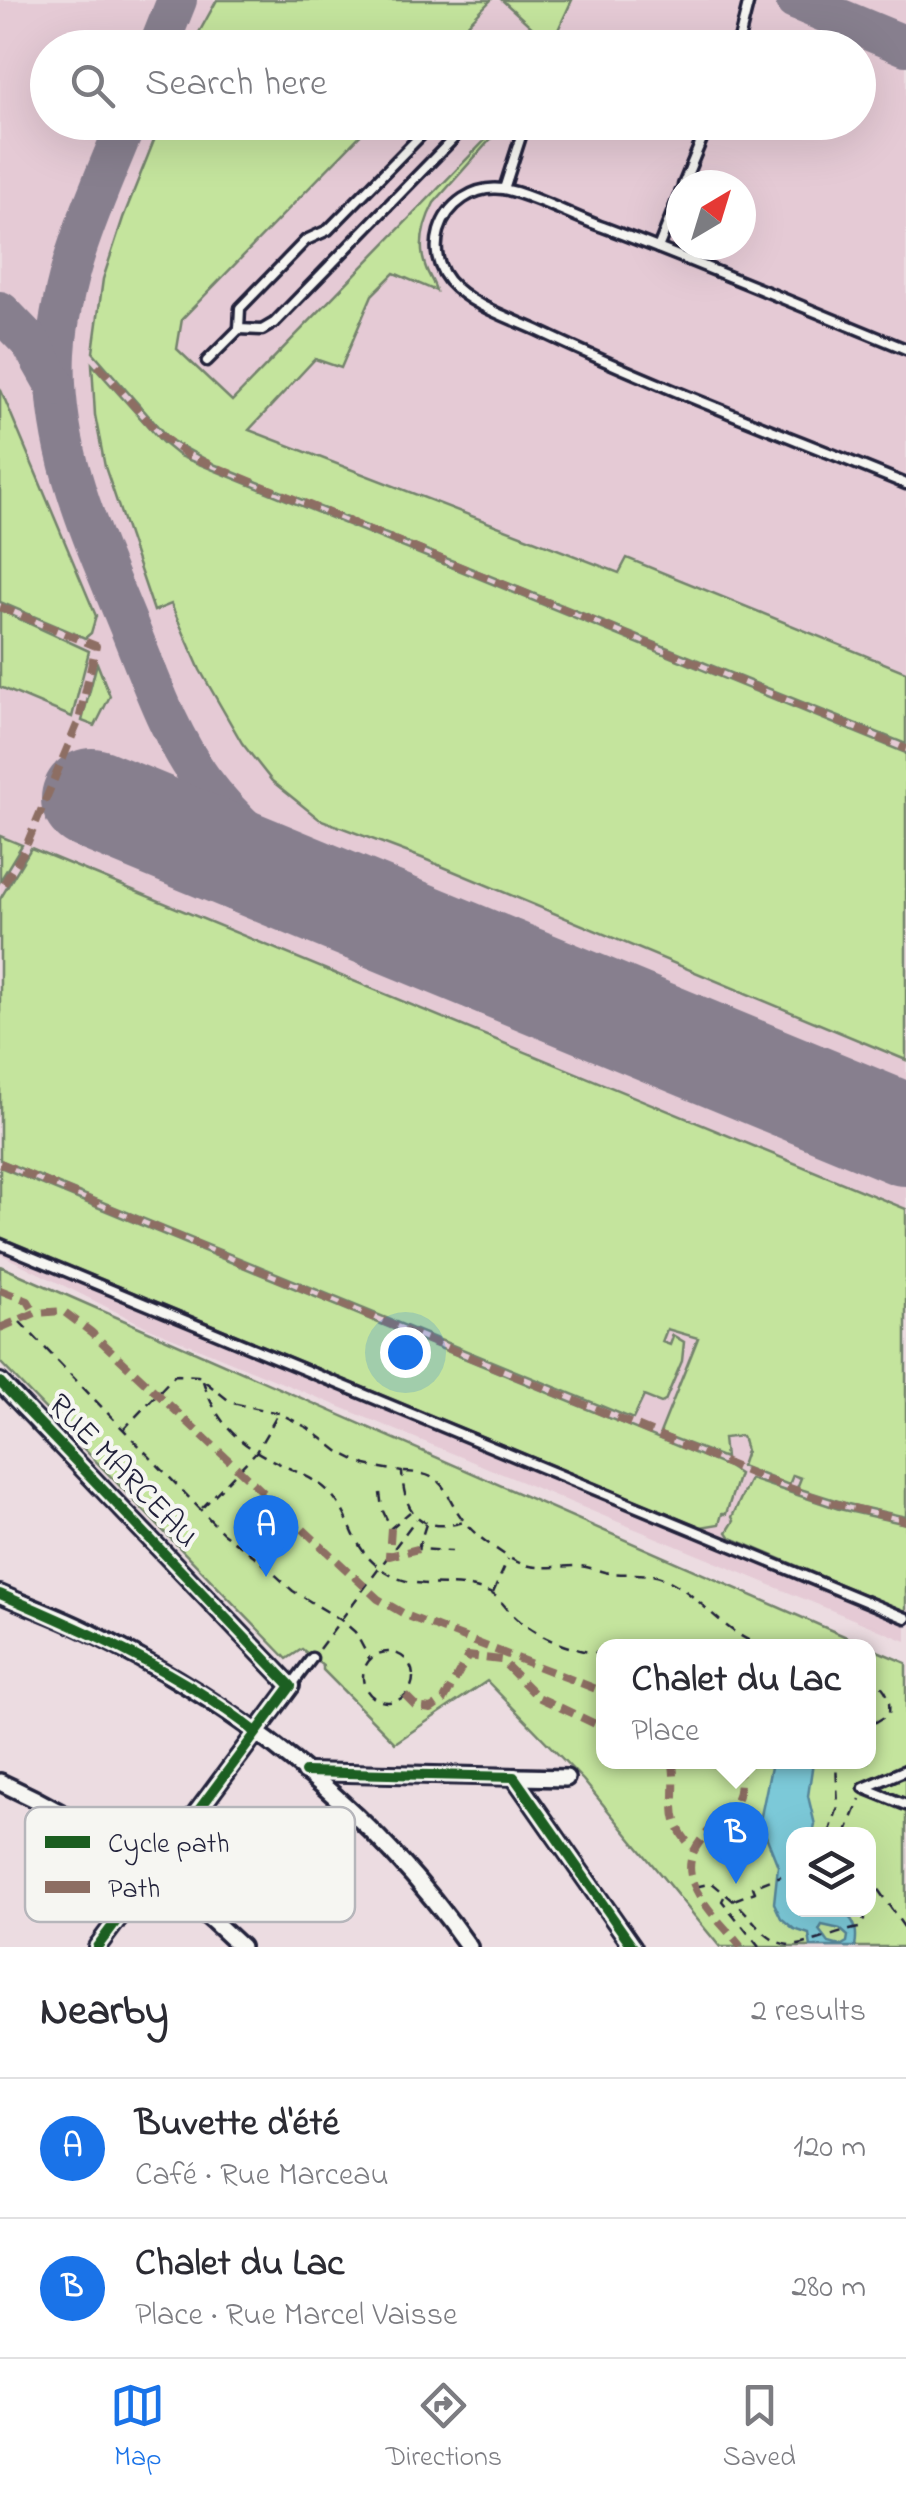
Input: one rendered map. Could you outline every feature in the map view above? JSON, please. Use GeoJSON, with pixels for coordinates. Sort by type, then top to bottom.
{"type":"FeatureCollection","features":[{"type":"Feature","properties":{"kind":"street","name":"RUE MARCEAU"},"geometry":{"type":"LineString","coordinates":[[0,1382],[291,1686]]}},
{"type":"Feature","properties":{"kind":"street"},"geometry":{"type":"LineString","coordinates":[[0,1594],[90,1632],[184,1683],[256,1732],[343,1807]]}},
{"type":"Feature","properties":{"kind":"street"},"geometry":{"type":"LineString","coordinates":[[201,1807],[291,1686]]}},
{"type":"Feature","properties":{"kind":"street"},"geometry":{"type":"LineString","coordinates":[[305,1772],[566,1778]]}},
{"type":"Feature","properties":{"kind":"street"},"geometry":{"type":"LineString","coordinates":[[514,1776],[633,1947]]}},
{"type":"Feature","properties":{"kind":"street"},"geometry":{"type":"LineString","coordinates":[[0,1782],[47,1807]]}},
{"type":"Feature","properties":{"kind":"street"},"geometry":{"type":"LineString","coordinates":[[355,1819],[393,1854],[469,1947]]}},
{"type":"Feature","properties":{"kind":"street"},"geometry":{"type":"LineString","coordinates":[[97,1947],[116,1922]]}},
{"type":"Feature","properties":{"kind":"street"},"geometry":{"type":"LineString","coordinates":[[212,1922],[241,1947]]}},
{"type":"Feature","properties":{"kind":"lane"},"geometry":{"type":"LineString","coordinates":[[742,30],[750,0]]}},
{"type":"Feature","properties":{"kind":"lane"},"geometry":{"type":"LineString","coordinates":[[207,361],[239,329],[240,308],[306,240],[328,230],[416,140]]}},
{"type":"Feature","properties":{"kind":"lane"},"geometry":{"type":"LineString","coordinates":[[239,329],[262,330],[274,323],[452,140]]}},
{"type":"Feature","properties":{"kind":"lane"},"geometry":{"type":"LineString","coordinates":[[504,189],[520,140]]}},
{"type":"Feature","properties":{"kind":"lane"},"geometry":{"type":"LineString","coordinates":[[689,170],[702,140]]}},
{"type":"Feature","properties":{"kind":"lane"},"geometry":{"type":"LineString","coordinates":[[906,348],[504,189],[466,196],[447,214],[440,228],[436,258],[440,270],[475,301],[586,353],[906,484]]}},
{"type":"Feature","properties":{"kind":"lane"},"geometry":{"type":"LineString","coordinates":[[658,248],[666,228]]}},
{"type":"Feature","properties":{"kind":"lane"},"geometry":{"type":"LineString","coordinates":[[0,1244],[906,1618]]}},
{"type":"Feature","properties":{"kind":"lane"},"geometry":{"type":"LineString","coordinates":[[291,1686],[312,1658]]}},
{"type":"Feature","properties":{"kind":"lane"},"geometry":{"type":"LineString","coordinates":[[864,1788],[906,1770]]}},
{"type":"Feature","properties":{"kind":"lane"},"geometry":{"type":"LineString","coordinates":[[864,1788],[906,1806]]}},
{"type":"Feature","properties":{"kind":"path"},"geometry":{"type":"LineString","coordinates":[[20,1322],[223,1533],[293,1591],[355,1632],[370,1660]]}},
{"type":"Feature","properties":{"kind":"path"},"geometry":{"type":"LineString","coordinates":[[124,1430],[175,1375],[198,1376],[232,1403],[279,1413],[366,1465],[430,1475],[448,1490],[464,1522],[508,1558],[540,1569],[579,1566],[660,1577],[744,1639]]}},
{"type":"Feature","properties":{"kind":"path"},"geometry":{"type":"LineString","coordinates":[[203,1381],[216,1415],[247,1448],[318,1482],[330,1493],[360,1551],[380,1568],[405,1582],[492,1594],[535,1633],[596,1653]]}},
{"type":"Feature","properties":{"kind":"path"},"geometry":{"type":"LineString","coordinates":[[200,1509],[256,1452],[279,1413]]}},
{"type":"Feature","properties":{"kind":"path"},"geometry":{"type":"LineString","coordinates":[[402,1472],[403,1492],[417,1518],[426,1523],[464,1522]]}},
{"type":"Feature","properties":{"kind":"path"},"geometry":{"type":"LineString","coordinates":[[380,1493],[390,1528],[411,1510]]}},
{"type":"Feature","properties":{"kind":"path"},"geometry":{"type":"LineString","coordinates":[[312,1658],[417,1518]]}},
{"type":"Feature","properties":{"kind":"path"},"geometry":{"type":"LineString","coordinates":[[426,1523],[418,1548],[452,1551]]}},
{"type":"Feature","properties":{"kind":"path"},"geometry":{"type":"LineString","coordinates":[[492,1594],[508,1558]]}},
{"type":"Feature","properties":{"kind":"path"},"geometry":{"type":"LineString","coordinates":[[389,1652],[408,1662],[412,1683],[405,1695],[398,1700],[381,1701],[368,1691],[363,1675],[370,1660],[389,1652]]}},
{"type":"Feature","properties":{"kind":"path"},"geometry":{"type":"LineString","coordinates":[[876,1681],[890,1700],[888,1714],[876,1722]]}},
{"type":"Feature","properties":{"kind":"path"},"geometry":{"type":"LineString","coordinates":[[831,1827],[838,1807],[836,1769]]}},
{"type":"Feature","properties":{"kind":"path"},"geometry":{"type":"LineString","coordinates":[[849,1827],[864,1788]]}},
{"type":"Feature","properties":{"kind":"path"},"geometry":{"type":"LineString","coordinates":[[732,1900],[754,1892],[752,1886],[781,1876]]}},
{"type":"Feature","properties":{"kind":"path"},"geometry":{"type":"LineString","coordinates":[[695,1887],[712,1883],[770,1941],[779,1945],[802,1946],[825,1935],[853,1929],[863,1925],[861,1917]]}},
{"type":"Feature","properties":{"kind":"path"},"geometry":{"type":"LineString","coordinates":[[876,1887],[906,1930]]}},
{"type":"Feature","properties":{"kind":"path"},"geometry":{"type":"LineString","coordinates":[[724,1894],[722,1902],[759,1947]]}},
{"type":"Feature","properties":{"kind":"shaded area"},"geometry":{"type":"Polygon","coordinates":[[[0,0],[906,0],[906,1641],[147,1327],[0,1254],[0,0]]]}},
{"type":"Feature","properties":{"kind":"green space"},"geometry":{"type":"Polygon","coordinates":[[[217,0],[491,0],[462,30],[200,30],[217,0]]]}},
{"type":"Feature","properties":{"kind":"green space"},"geometry":{"type":"Polygon","coordinates":[[[502,0],[572,0],[558,30],[535,30],[502,0]]]}},
{"type":"Feature","properties":{"kind":"green space"},"geometry":{"type":"Polygon","coordinates":[[[154,140],[356,140],[182,319],[177,349],[232,401],[485,140],[490,140],[434,203],[427,219],[422,252],[436,291],[394,273],[372,295],[341,368],[315,359],[249,430],[619,573],[627,558],[906,672],[906,744],[216,465],[169,439],[93,352],[103,279],[154,140]]]}},
{"type":"Feature","properties":{"kind":"green space"},"geometry":{"type":"Polygon","coordinates":[[[92,364],[179,456],[906,753],[906,1060],[422,858],[319,819],[272,781],[242,743],[200,670],[171,604],[154,611],[105,467],[95,415],[92,364]]]}},
{"type":"Feature","properties":{"kind":"green space"},"geometry":{"type":"Polygon","coordinates":[[[0,388],[96,616],[91,633],[85,638],[0,602],[0,388]]]}},
{"type":"Feature","properties":{"kind":"green space"},"geometry":{"type":"Polygon","coordinates":[[[0,610],[89,651],[72,717],[0,687],[0,610]]]}},
{"type":"Feature","properties":{"kind":"green space"},"geometry":{"type":"Polygon","coordinates":[[[97,663],[110,696],[95,726],[82,721],[97,663]]]}},
{"type":"Feature","properties":{"kind":"green space"},"geometry":{"type":"Polygon","coordinates":[[[0,836],[22,845],[0,881],[0,836]]]}},
{"type":"Feature","properties":{"kind":"green space"},"geometry":{"type":"Polygon","coordinates":[[[31,848],[906,1209],[906,1517],[797,1488],[801,1478],[793,1475],[789,1485],[741,1466],[746,1451],[742,1436],[723,1438],[725,1458],[660,1433],[698,1338],[667,1329],[662,1342],[670,1345],[671,1334],[684,1342],[682,1361],[665,1401],[644,1396],[633,1419],[0,1160],[0,899],[31,848]]]}},
{"type":"Feature","properties":{"kind":"green space"},"geometry":{"type":"Polygon","coordinates":[[[0,1167],[728,1467],[739,1474],[726,1514],[722,1514],[719,1524],[701,1527],[0,1237],[0,1167]]]}},
{"type":"Feature","properties":{"kind":"green space"},"geometry":{"type":"Polygon","coordinates":[[[0,1266],[851,1639],[596,1639],[596,1769],[876,1769],[876,1650],[906,1663],[906,1947],[720,1947],[583,1780],[487,1681],[395,1743],[302,1649],[287,1659],[0,1362],[0,1266]]]}},
{"type":"Feature","properties":{"kind":"green space"},"geometry":{"type":"Polygon","coordinates":[[[750,1479],[839,1509],[906,1524],[906,1612],[731,1538],[727,1532],[750,1479]]]}},
{"type":"Feature","properties":{"kind":"water"},"geometry":{"type":"Polygon","coordinates":[[[771,1769],[812,1769],[808,1796],[815,1827],[786,1827],[786,1917],[848,1917],[856,1932],[855,1947],[811,1947],[809,1934],[794,1929],[781,1918],[774,1903],[778,1866],[760,1821],[771,1769]],[[822,1925],[819,1930],[829,1943],[840,1946],[848,1936],[840,1929],[822,1925]]]}},
{"type":"Feature","properties":{"kind":"taxiway"},"geometry":{"type":"LineString","coordinates":[[165,30],[177,0]]}},
{"type":"Feature","properties":{"kind":"taxiway"},"geometry":{"type":"LineString","coordinates":[[795,0],[867,30]]}},
{"type":"Feature","properties":{"kind":"taxiway"},"geometry":{"type":"LineString","coordinates":[[876,34],[906,46]]}},
{"type":"Feature","properties":{"kind":"taxiway"},"geometry":{"type":"LineString","coordinates":[[120,140],[72,263],[59,322],[56,390],[60,425],[78,495],[162,707],[202,780],[235,819],[273,853],[358,909]]}},
{"type":"Feature","properties":{"kind":"taxiway"},"geometry":{"type":"LineString","coordinates":[[0,311],[31,343],[56,387]]}},
{"type":"Feature","properties":{"kind":"runway"},"geometry":{"type":"LineString","coordinates":[[92,799],[906,1135]]}},
{"type":"Feature","properties":{"kind":"marked path"},"geometry":{"type":"LineString","coordinates":[[98,365],[160,435],[189,456],[906,749]]}},
{"type":"Feature","properties":{"kind":"marked path"},"geometry":{"type":"LineString","coordinates":[[0,607],[96,646],[79,720],[24,851],[0,890]]}},
{"type":"Feature","properties":{"kind":"marked path"},"geometry":{"type":"LineString","coordinates":[[0,1163],[767,1480],[829,1502],[906,1521]]}},
{"type":"Feature","properties":{"kind":"marked path"},"geometry":{"type":"LineString","coordinates":[[0,1290],[28,1301],[35,1313]]}},
{"type":"Feature","properties":{"kind":"marked path"},"geometry":{"type":"LineString","coordinates":[[0,1328],[35,1313],[63,1311],[91,1332],[378,1599],[408,1616],[596,1689]]}},
{"type":"Feature","properties":{"kind":"marked path"},"geometry":{"type":"LineString","coordinates":[[391,1528],[389,1556],[418,1549]]}},
{"type":"Feature","properties":{"kind":"marked path"},"geometry":{"type":"LineString","coordinates":[[405,1695],[417,1707],[431,1709],[444,1700],[468,1656],[501,1660],[538,1697],[596,1724]]}},
{"type":"Feature","properties":{"kind":"marked path"},"geometry":{"type":"LineString","coordinates":[[673,1769],[675,1819],[694,1849]]}},
{"type":"Feature","properties":{"kind":"marked path"},"geometry":{"type":"LineString","coordinates":[[738,1769],[738,1796],[696,1848],[690,1871],[703,1902],[741,1947]]}},
{"type":"Feature","properties":{"kind":"cycle path"},"geometry":{"type":"LineString","coordinates":[[0,1382],[291,1686],[201,1807]]}},
{"type":"Feature","properties":{"kind":"cycle path"},"geometry":{"type":"LineString","coordinates":[[0,1594],[165,1672],[256,1732]]}},
{"type":"Feature","properties":{"kind":"cycle path"},"geometry":{"type":"LineString","coordinates":[[305,1772],[514,1777],[633,1947]]}},
{"type":"Feature","properties":{"kind":"cycle path"},"geometry":{"type":"LineString","coordinates":[[97,1947],[116,1922]]}},
{"type":"Feature","properties":{"kind":"place","name":"Buvette d'été"},"geometry":{"type":"Point","coordinates":[266,1577]}},
{"type":"Feature","properties":{"kind":"place","name":"Chalet du Lac"},"geometry":{"type":"Point","coordinates":[736,1884]}}]}
